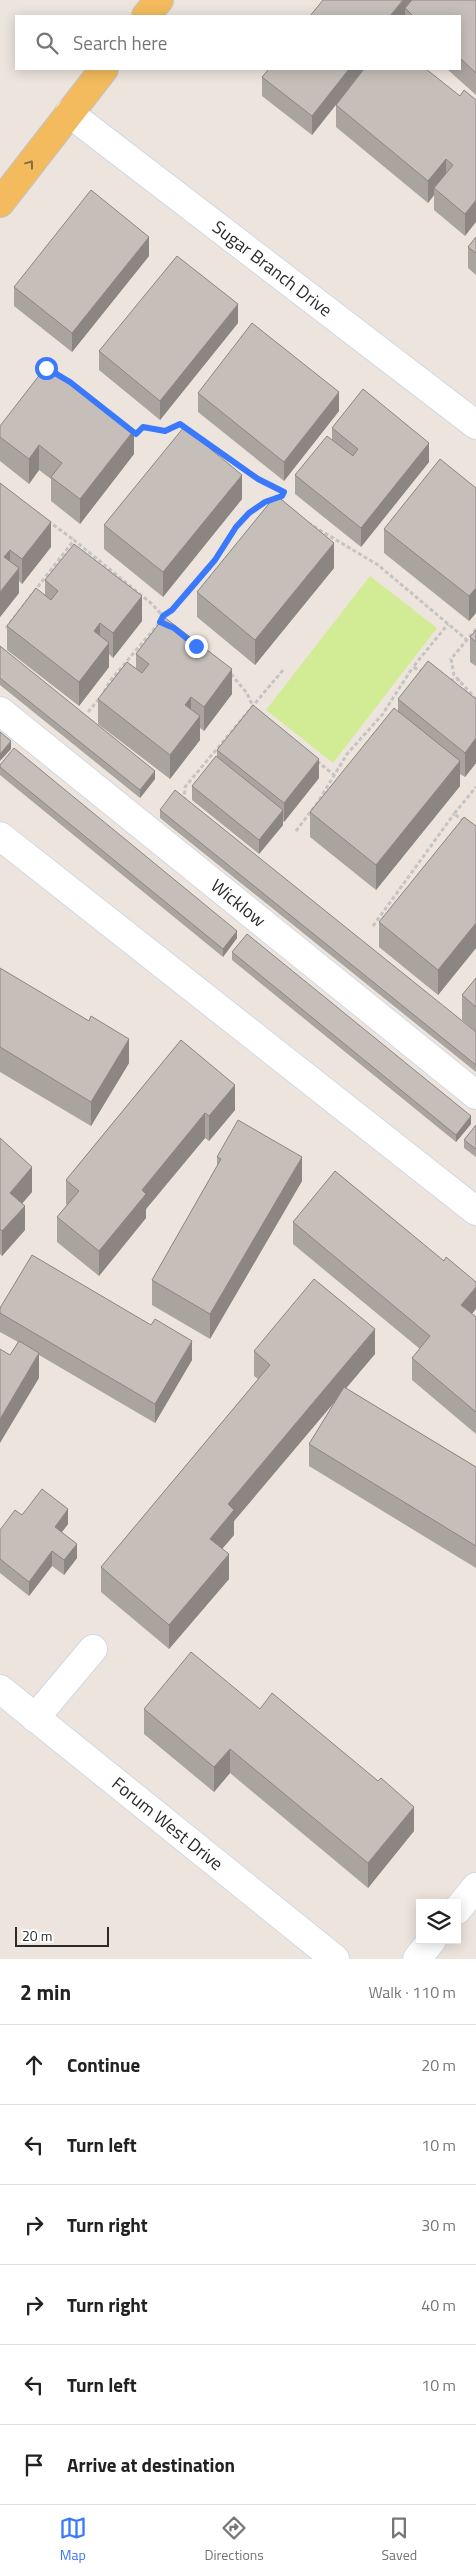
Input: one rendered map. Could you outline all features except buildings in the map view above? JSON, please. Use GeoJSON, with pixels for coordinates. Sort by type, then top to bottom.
{"type":"FeatureCollection","features":[{"type":"Feature","properties":{"kind":"main road"},"geometry":{"type":"LineString","coordinates":[[147,15],[159,0]]}},
{"type":"Feature","properties":{"kind":"main road"},"geometry":{"type":"LineString","coordinates":[[0,203],[103,70]]}},
{"type":"Feature","properties":{"kind":"street","name":"Sugar Branch Drive"},"geometry":{"type":"LineString","coordinates":[[69,113],[476,425]]}},
{"type":"Feature","properties":{"kind":"street","name":"Wicklow"},"geometry":{"type":"LineString","coordinates":[[0,711],[476,1095]]}},
{"type":"Feature","properties":{"kind":"street"},"geometry":{"type":"LineString","coordinates":[[0,836],[476,1211]]}},
{"type":"Feature","properties":{"kind":"street"},"geometry":{"type":"LineString","coordinates":[[35,1718],[93,1648]]}},
{"type":"Feature","properties":{"kind":"street","name":"Forum West Drive"},"geometry":{"type":"LineString","coordinates":[[0,1690],[335,1959]]}},
{"type":"Feature","properties":{"kind":"street"},"geometry":{"type":"LineString","coordinates":[[461,1905],[476,1887]]}},
{"type":"Feature","properties":{"kind":"street"},"geometry":{"type":"LineString","coordinates":[[417,1959],[429,1944]]}},
{"type":"Feature","properties":{"kind":"path"},"geometry":{"type":"LineString","coordinates":[[128,428],[136,434],[143,427],[165,431],[180,424],[258,479],[284,492],[282,501],[286,505]]}},
{"type":"Feature","properties":{"kind":"path"},"geometry":{"type":"LineString","coordinates":[[88,712],[103,694],[122,665],[160,622],[163,616],[172,610],[210,566],[236,527],[249,513],[265,502],[282,496]]}},
{"type":"Feature","properties":{"kind":"path"},"geometry":{"type":"LineString","coordinates":[[44,518],[152,604],[163,616]]}},
{"type":"Feature","properties":{"kind":"path"},"geometry":{"type":"LineString","coordinates":[[306,521],[378,565],[466,640]]}},
{"type":"Feature","properties":{"kind":"path"},"geometry":{"type":"LineString","coordinates":[[6,628],[74,540]]}},
{"type":"Feature","properties":{"kind":"path"},"geometry":{"type":"LineString","coordinates":[[160,622],[167,625]]}},
{"type":"Feature","properties":{"kind":"path"},"geometry":{"type":"LineString","coordinates":[[296,831],[347,754],[382,715],[413,667],[448,624]]}},
{"type":"Feature","properties":{"kind":"path"},"geometry":{"type":"LineString","coordinates":[[476,629],[451,659],[454,675],[476,699]]}},
{"type":"Feature","properties":{"kind":"path"},"geometry":{"type":"LineString","coordinates":[[224,667],[247,694],[252,705],[259,713]]}},
{"type":"Feature","properties":{"kind":"path"},"geometry":{"type":"LineString","coordinates":[[413,667],[426,674]]}},
{"type":"Feature","properties":{"kind":"path"},"geometry":{"type":"LineString","coordinates":[[184,801],[185,787],[282,670]]}},
{"type":"Feature","properties":{"kind":"path"},"geometry":{"type":"LineString","coordinates":[[441,678],[460,680]]}},
{"type":"Feature","properties":{"kind":"path"},"geometry":{"type":"LineString","coordinates":[[312,756],[334,774]]}},
{"type":"Feature","properties":{"kind":"path"},"geometry":{"type":"LineString","coordinates":[[373,926],[454,814],[476,787]]}},
{"type":"Feature","properties":{"kind":"path"},"geometry":{"type":"LineString","coordinates":[[454,814],[469,825]]}},
{"type":"Feature","properties":{"kind":"green space"},"geometry":{"type":"Polygon","coordinates":[[[370,576],[437,628],[333,763],[266,710],[370,576]]]}},
{"type":"Feature","properties":{"kind":"route"},"geometry":{"type":"LineString","coordinates":[[46,368],[70,382],[136,434],[143,427],[165,431],[180,424],[212,444],[258,479],[284,492],[282,496],[265,502],[249,513],[236,527],[215,560],[172,610],[163,616],[160,622],[174,628],[196,646]]}}]}
